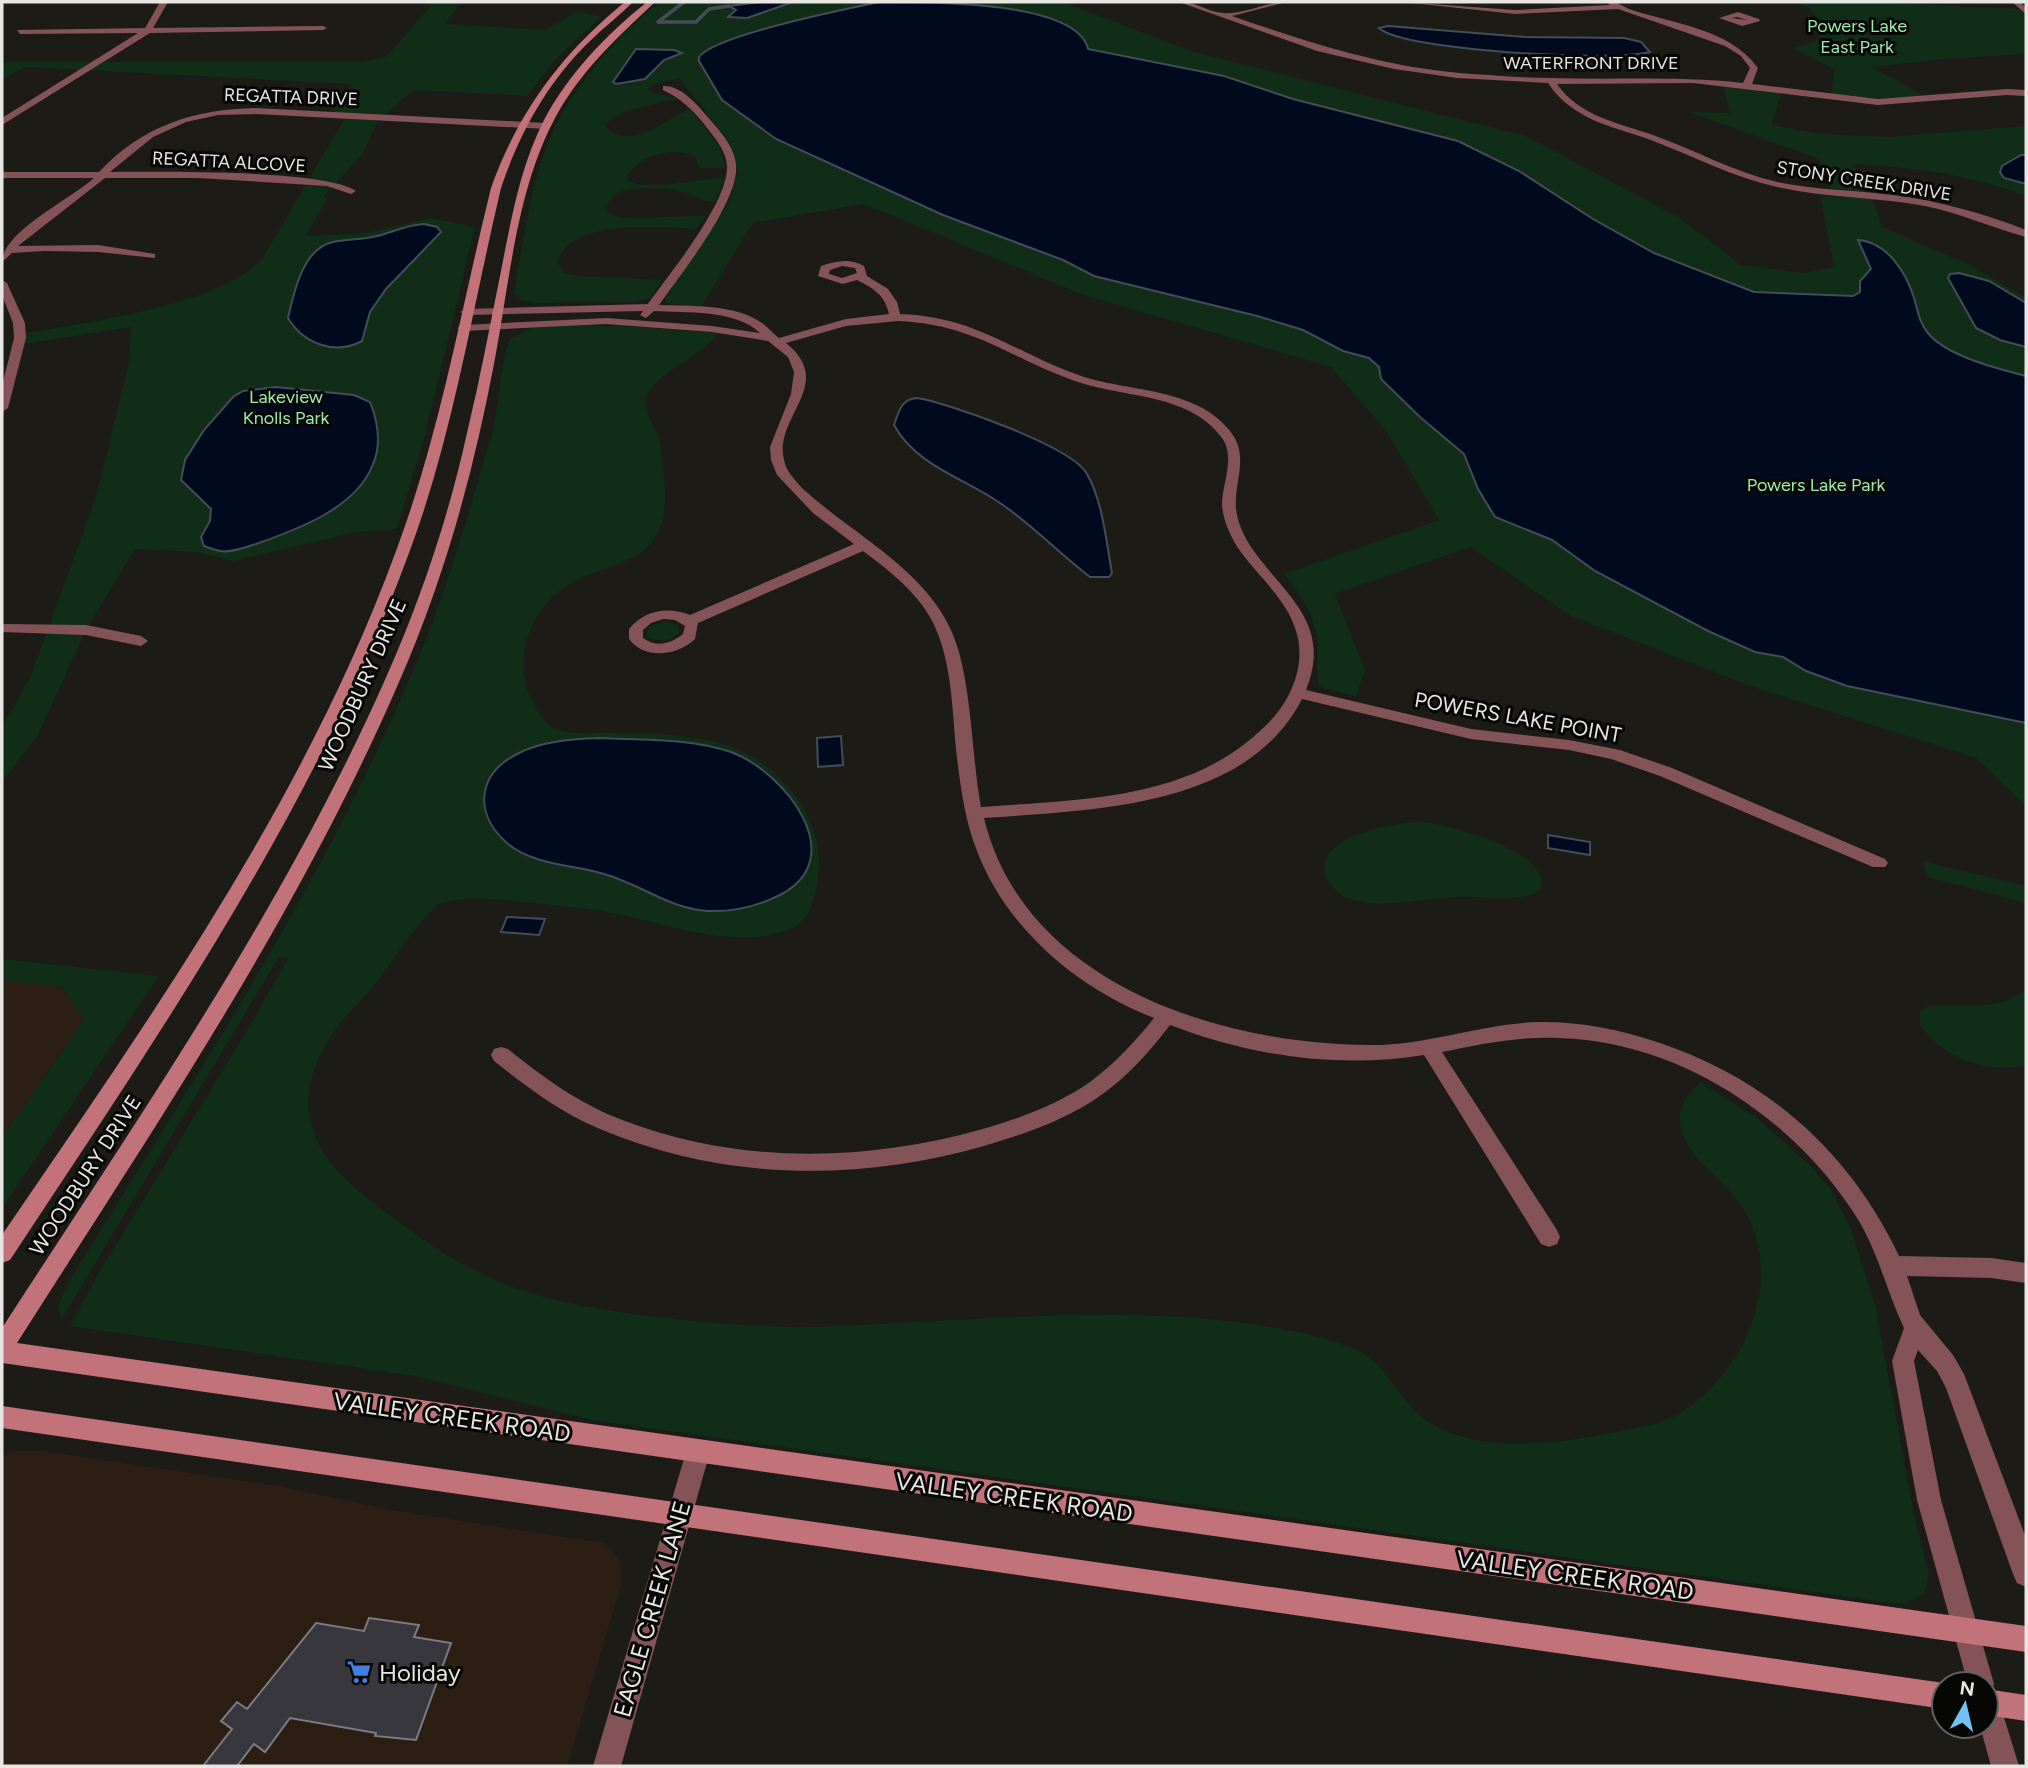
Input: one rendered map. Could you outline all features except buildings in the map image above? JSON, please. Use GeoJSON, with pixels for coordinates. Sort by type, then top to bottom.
{"type":"FeatureCollection","features":[{"type":"Feature","properties":{"kind":"main road","name":"WOODBURY DRIVE"},"geometry":{"type":"LineString","coordinates":[[2,1253],[187,973],[256,860],[325,732],[376,623],[411,530],[430,468],[496,188],[521,125],[561,66],[629,2]]}},
{"type":"Feature","properties":{"kind":"main road","name":"WOODBURY DRIVE"},"geometry":{"type":"LineString","coordinates":[[2,1350],[223,999],[292,880],[356,759],[407,645],[443,548],[467,464],[524,184],[546,126],[584,67],[621,27],[651,2]]}},
{"type":"Feature","properties":{"kind":"main road","name":"VALLEY CREEK ROAD"},"geometry":{"type":"LineString","coordinates":[[2,1350],[698,1452],[2026,1639]]}},
{"type":"Feature","properties":{"kind":"main road"},"geometry":{"type":"LineString","coordinates":[[2,1417],[1930,1694]]}},
{"type":"Feature","properties":{"kind":"main road"},"geometry":{"type":"LineString","coordinates":[[2000,1704],[2026,1708]]}},
{"type":"Feature","properties":{"kind":"street"},"geometry":{"type":"LineString","coordinates":[[2,122],[147,31],[164,2]]}},
{"type":"Feature","properties":{"kind":"street","name":"WATERFRONT DRIVE"},"geometry":{"type":"LineString","coordinates":[[1183,2],[1320,49],[1380,63],[1476,77],[1551,81],[1678,79],[1878,102],[1917,101],[2026,90]]}},
{"type":"Feature","properties":{"kind":"street"},"geometry":{"type":"LineString","coordinates":[[1223,16],[1282,2]]}},
{"type":"Feature","properties":{"kind":"street"},"geometry":{"type":"LineString","coordinates":[[1406,2],[1515,12],[1613,4],[1648,20],[1728,44],[1750,59],[1754,68],[1747,85]]}},
{"type":"Feature","properties":{"kind":"street"},"geometry":{"type":"LineString","coordinates":[[2016,2],[2026,12]]}},
{"type":"Feature","properties":{"kind":"street"},"geometry":{"type":"LineString","coordinates":[[1699,34],[1731,23]]}},
{"type":"Feature","properties":{"kind":"street"},"geometry":{"type":"LineString","coordinates":[[20,33],[323,28]]}},
{"type":"Feature","properties":{"kind":"street","name":"STONY CREEK DRIVE"},"geometry":{"type":"LineString","coordinates":[[1551,81],[1563,99],[1586,114],[1756,179],[1798,189],[1919,202],[1979,217],[2026,234]]}},
{"type":"Feature","properties":{"kind":"street"},"geometry":{"type":"LineString","coordinates":[[641,323],[721,204],[732,174],[730,158],[718,136],[684,95],[666,88]]}},
{"type":"Feature","properties":{"kind":"street","name":"REGATTA DRIVE"},"geometry":{"type":"LineString","coordinates":[[5,254],[25,233],[104,174],[117,159],[153,131],[177,120],[214,112],[256,110],[546,126]]}},
{"type":"Feature","properties":{"kind":"street","name":"REGATTA ALCOVE"},"geometry":{"type":"LineString","coordinates":[[2,175],[198,175],[319,182],[338,184],[351,191]]}},
{"type":"Feature","properties":{"kind":"street"},"geometry":{"type":"LineString","coordinates":[[5,254],[86,248],[125,250],[151,256]]}},
{"type":"Feature","properties":{"kind":"street"},"geometry":{"type":"LineString","coordinates":[[860,277],[888,294],[894,303],[895,317]]}},
{"type":"Feature","properties":{"kind":"street"},"geometry":{"type":"LineString","coordinates":[[2,283],[19,323],[20,338],[2,406]]}},
{"type":"Feature","properties":{"kind":"street"},"geometry":{"type":"LineString","coordinates":[[465,320],[498,310],[585,306],[705,312],[738,317],[759,325],[794,356],[800,376],[779,435],[777,454],[780,467],[800,494],[919,591],[933,608],[946,633],[953,656],[975,813],[985,849],[997,876],[1013,902],[1035,929],[1100,981],[1166,1016],[1234,1038],[1291,1049],[1362,1054],[1429,1047],[1516,1030],[1565,1030],[1628,1041],[1697,1066],[1765,1105],[1820,1153],[1856,1195],[1893,1266],[1916,1328],[1948,1367],[1996,1487],[2026,1574]]}},
{"type":"Feature","properties":{"kind":"street"},"geometry":{"type":"LineString","coordinates":[[465,320],[495,326],[586,321],[641,323],[718,329],[775,340],[829,326],[895,317],[943,321],[979,331],[1079,379],[1193,409],[1224,431],[1237,457],[1229,509],[1235,530],[1244,547],[1287,596],[1305,634],[1304,679],[1298,693],[1283,716],[1255,746],[1217,770],[1188,783],[1113,801],[975,813]]}},
{"type":"Feature","properties":{"kind":"street"},"geometry":{"type":"LineString","coordinates":[[689,621],[864,545]]}},
{"type":"Feature","properties":{"kind":"street"},"geometry":{"type":"LineString","coordinates":[[2,628],[86,630],[141,641]]}},
{"type":"Feature","properties":{"kind":"street","name":"POWERS LAKE POINT"},"geometry":{"type":"LineString","coordinates":[[1298,693],[1463,733],[1569,746],[1622,757],[1667,772],[1879,863]]}},
{"type":"Feature","properties":{"kind":"street"},"geometry":{"type":"LineString","coordinates":[[501,1055],[547,1091],[575,1108],[616,1127],[661,1142],[756,1160],[859,1161],[954,1146],[1051,1114],[1086,1094],[1118,1070],[1139,1050],[1166,1016]]}},
{"type":"Feature","properties":{"kind":"street"},"geometry":{"type":"LineString","coordinates":[[1429,1047],[1549,1237]]}},
{"type":"Feature","properties":{"kind":"street"},"geometry":{"type":"LineString","coordinates":[[1893,1266],[1979,1267],[2026,1273]]}},
{"type":"Feature","properties":{"kind":"street"},"geometry":{"type":"LineString","coordinates":[[1916,1328],[1903,1361],[1929,1500],[1977,1670]]}},
{"type":"Feature","properties":{"kind":"street","name":"EAGLE CREEK LANE"},"geometry":{"type":"LineString","coordinates":[[607,1766],[698,1452]]}},
{"type":"Feature","properties":{"kind":"street"},"geometry":{"type":"LineString","coordinates":[[1997,1740],[2005,1766]]}},
{"type":"Feature","properties":{"kind":"shaded area"},"geometry":{"type":"Polygon","coordinates":[[[2,980],[62,987],[85,1019],[2,1137],[2,980]]]}},
{"type":"Feature","properties":{"kind":"shaded area"},"geometry":{"type":"Polygon","coordinates":[[[16,1451],[42,1451],[278,1486],[391,1510],[604,1543],[620,1560],[622,1582],[567,1766],[2,1766],[2,1455],[16,1451]]]}},
{"type":"Feature","properties":{"kind":"green space","name":"Lakeview Knolls Park"},"geometry":{"type":"Polygon","coordinates":[[[434,2],[472,2],[460,4],[445,24],[546,30],[578,11],[601,17],[556,59],[527,96],[413,90],[378,121],[364,152],[324,196],[327,199],[306,236],[366,233],[430,218],[475,227],[426,432],[397,529],[356,532],[234,561],[196,552],[135,549],[86,630],[38,735],[2,782],[2,727],[30,678],[95,500],[129,363],[131,327],[19,345],[20,334],[149,310],[216,289],[242,275],[262,259],[346,116],[331,115],[351,84],[26,67],[2,79],[2,62],[360,62],[386,57],[434,2]]]}},
{"type":"Feature","properties":{"kind":"green space","name":"Powers Lake Park"},"geometry":{"type":"Polygon","coordinates":[[[659,2],[1063,2],[1194,52],[1526,136],[1680,218],[1741,265],[1803,273],[1834,267],[1820,195],[1873,199],[1882,227],[1967,264],[2026,297],[2026,806],[1976,758],[1756,688],[1571,616],[1470,547],[1335,594],[1365,670],[1356,697],[1320,687],[1317,677],[1315,628],[1305,603],[1284,574],[1439,520],[1386,431],[1331,367],[1081,294],[864,204],[753,223],[701,307],[666,303],[665,298],[730,200],[738,172],[730,143],[680,79],[656,83],[648,89],[681,99],[628,111],[610,120],[605,126],[615,133],[637,135],[690,109],[719,146],[726,168],[699,168],[696,157],[677,152],[667,153],[638,164],[626,179],[634,183],[659,185],[725,178],[715,202],[679,191],[645,188],[613,195],[606,209],[611,215],[624,218],[706,216],[697,229],[640,227],[596,232],[578,238],[565,249],[558,263],[565,273],[578,276],[663,280],[650,298],[636,302],[535,303],[520,300],[514,292],[526,226],[537,176],[551,137],[562,114],[589,73],[622,35],[659,2]]]}},
{"type":"Feature","properties":{"kind":"green space","name":"Powers Lake East Park"},"geometry":{"type":"Polygon","coordinates":[[[1793,2],[1865,2],[2022,9],[2016,2],[2026,2],[2026,54],[1872,67],[1926,97],[1831,95],[1835,70],[1794,48],[1818,40],[1825,27],[1809,8],[1793,2]]]}},
{"type":"Feature","properties":{"kind":"green space"},"geometry":{"type":"Polygon","coordinates":[[[1723,85],[1781,93],[1772,125],[1822,134],[1888,137],[2026,126],[2026,196],[1984,182],[1941,173],[1854,164],[1865,191],[1831,189],[1819,159],[1689,112],[1730,113],[1723,85]]]}},
{"type":"Feature","properties":{"kind":"green space"},"geometry":{"type":"Polygon","coordinates":[[[566,325],[622,326],[719,333],[701,350],[659,380],[647,396],[647,410],[659,440],[664,481],[665,505],[660,527],[648,547],[638,555],[565,587],[545,605],[530,631],[524,660],[524,675],[534,704],[548,723],[560,730],[575,733],[641,733],[695,738],[720,743],[743,752],[764,765],[785,783],[809,819],[819,857],[817,883],[810,909],[797,925],[775,934],[751,937],[704,934],[612,913],[516,901],[467,899],[438,905],[419,924],[371,989],[339,1025],[317,1061],[310,1083],[312,1125],[319,1144],[346,1180],[416,1234],[471,1269],[510,1286],[564,1302],[657,1317],[770,1326],[816,1327],[987,1318],[1136,1315],[1186,1317],[1267,1326],[1315,1336],[1360,1352],[1379,1366],[1408,1404],[1426,1420],[1448,1432],[1497,1443],[1524,1444],[1576,1439],[1664,1421],[1685,1410],[1708,1391],[1743,1344],[1754,1317],[1760,1289],[1760,1260],[1754,1231],[1740,1204],[1691,1151],[1681,1129],[1683,1103],[1700,1082],[1757,1118],[1811,1166],[1831,1190],[1851,1229],[1875,1305],[1914,1514],[1929,1574],[1924,1594],[1905,1603],[1891,1603],[591,1420],[415,1376],[70,1326],[97,1276],[288,958],[279,957],[62,1319],[58,1307],[66,1286],[256,977],[344,818],[384,737],[431,627],[459,544],[492,433],[510,339],[531,328],[566,325]],[[586,738],[542,745],[517,753],[493,828],[505,839],[530,854],[603,873],[667,901],[701,910],[718,911],[751,906],[768,900],[798,882],[810,834],[793,801],[771,777],[746,760],[717,750],[686,744],[586,738]]]}},
{"type":"Feature","properties":{"kind":"green space"},"geometry":{"type":"Polygon","coordinates":[[[664,621],[678,625],[679,634],[666,641],[650,639],[646,634],[649,627],[664,621]]]}},
{"type":"Feature","properties":{"kind":"green space"},"geometry":{"type":"Polygon","coordinates":[[[1422,822],[1475,834],[1516,852],[1532,864],[1541,876],[1540,890],[1518,897],[1456,897],[1384,904],[1356,901],[1334,889],[1329,882],[1325,871],[1327,858],[1347,839],[1396,824],[1422,822]]]}},
{"type":"Feature","properties":{"kind":"green space"},"geometry":{"type":"Polygon","coordinates":[[[1923,861],[2026,886],[2026,903],[1927,877],[1923,861]]]}},
{"type":"Feature","properties":{"kind":"green space"},"geometry":{"type":"Polygon","coordinates":[[[2,959],[159,976],[2,1208],[2,1137],[85,1019],[62,987],[2,980],[2,959]]]}},
{"type":"Feature","properties":{"kind":"green space"},"geometry":{"type":"Polygon","coordinates":[[[2026,989],[2026,1066],[1995,1067],[1968,1061],[1938,1045],[1923,1029],[1920,1011],[1928,1006],[1992,1004],[2026,989]]]}},
{"type":"Feature","properties":{"kind":"water"},"geometry":{"type":"Polygon","coordinates":[[[793,2],[747,18],[728,17],[736,10],[729,6],[793,2]]]}},
{"type":"Feature","properties":{"kind":"water","name":"Powers Lake Park"},"geometry":{"type":"Polygon","coordinates":[[[879,2],[963,4],[1029,13],[1057,21],[1078,33],[1088,49],[1224,76],[1293,99],[1458,141],[1519,171],[1593,219],[1654,253],[1754,292],[1853,296],[1860,292],[1860,281],[1871,269],[1858,240],[1878,246],[1894,260],[1906,278],[1923,325],[1936,341],[1960,355],[2026,376],[2026,723],[1847,686],[1806,671],[1783,657],[1755,652],[1708,631],[1595,571],[1552,540],[1495,517],[1478,489],[1464,454],[1381,379],[1379,367],[1369,358],[1343,351],[1303,330],[1257,316],[1094,276],[1063,260],[943,215],[776,139],[722,100],[699,61],[699,57],[710,49],[729,40],[879,2]]]}},
{"type":"Feature","properties":{"kind":"water"},"geometry":{"type":"Polygon","coordinates":[[[1388,26],[1525,37],[1624,38],[1641,42],[1650,52],[1596,56],[1466,48],[1426,43],[1396,36],[1379,28],[1388,26]]]}},
{"type":"Feature","properties":{"kind":"water"},"geometry":{"type":"Polygon","coordinates":[[[636,49],[674,50],[682,53],[664,60],[645,79],[616,84],[613,82],[636,49]]]}},
{"type":"Feature","properties":{"kind":"water"},"geometry":{"type":"Polygon","coordinates":[[[2026,155],[2026,184],[2004,178],[2000,172],[2002,166],[2026,155]]]}},
{"type":"Feature","properties":{"kind":"water"},"geometry":{"type":"Polygon","coordinates":[[[424,224],[437,227],[441,232],[386,289],[370,312],[362,341],[330,347],[311,340],[294,327],[288,318],[297,284],[314,253],[333,242],[371,237],[424,224]]]}},
{"type":"Feature","properties":{"kind":"water"},"geometry":{"type":"Polygon","coordinates":[[[1959,273],[1989,281],[2026,303],[2026,347],[2000,340],[1976,328],[1948,278],[1950,274],[1959,273]]]}},
{"type":"Feature","properties":{"kind":"water"},"geometry":{"type":"Polygon","coordinates":[[[276,387],[354,395],[370,402],[378,433],[373,464],[354,493],[306,524],[234,550],[220,551],[204,546],[201,537],[210,521],[211,509],[181,480],[185,460],[204,430],[233,397],[243,391],[276,387]]]}},
{"type":"Feature","properties":{"kind":"water"},"geometry":{"type":"Polygon","coordinates":[[[917,398],[955,408],[1009,428],[1059,451],[1077,463],[1087,474],[1100,509],[1112,573],[1109,577],[1090,577],[1009,510],[983,492],[940,469],[914,450],[894,425],[904,403],[917,398]]]}},
{"type":"Feature","properties":{"kind":"water"},"geometry":{"type":"Polygon","coordinates":[[[841,736],[843,765],[818,767],[817,738],[841,736]]]}},
{"type":"Feature","properties":{"kind":"water"},"geometry":{"type":"Polygon","coordinates":[[[600,738],[700,744],[731,752],[751,762],[771,777],[789,796],[802,816],[810,838],[810,859],[801,879],[780,895],[763,902],[745,908],[708,911],[681,906],[617,878],[530,856],[508,844],[489,821],[485,808],[487,784],[494,773],[517,754],[536,746],[600,738]]]}},
{"type":"Feature","properties":{"kind":"water"},"geometry":{"type":"Polygon","coordinates":[[[1548,835],[1590,842],[1590,855],[1548,848],[1548,835]]]}},
{"type":"Feature","properties":{"kind":"water"},"geometry":{"type":"Polygon","coordinates":[[[507,917],[545,919],[539,935],[501,932],[507,917]]]}},
{"type":"Feature","properties":{"kind":"waterway"},"geometry":{"type":"LineString","coordinates":[[684,2],[658,22],[696,22],[709,9],[729,6]]}},
{"type":"Feature","properties":{"kind":"place","name":"Holiday"},"geometry":{"type":"Point","coordinates":[359,1672]}}]}
